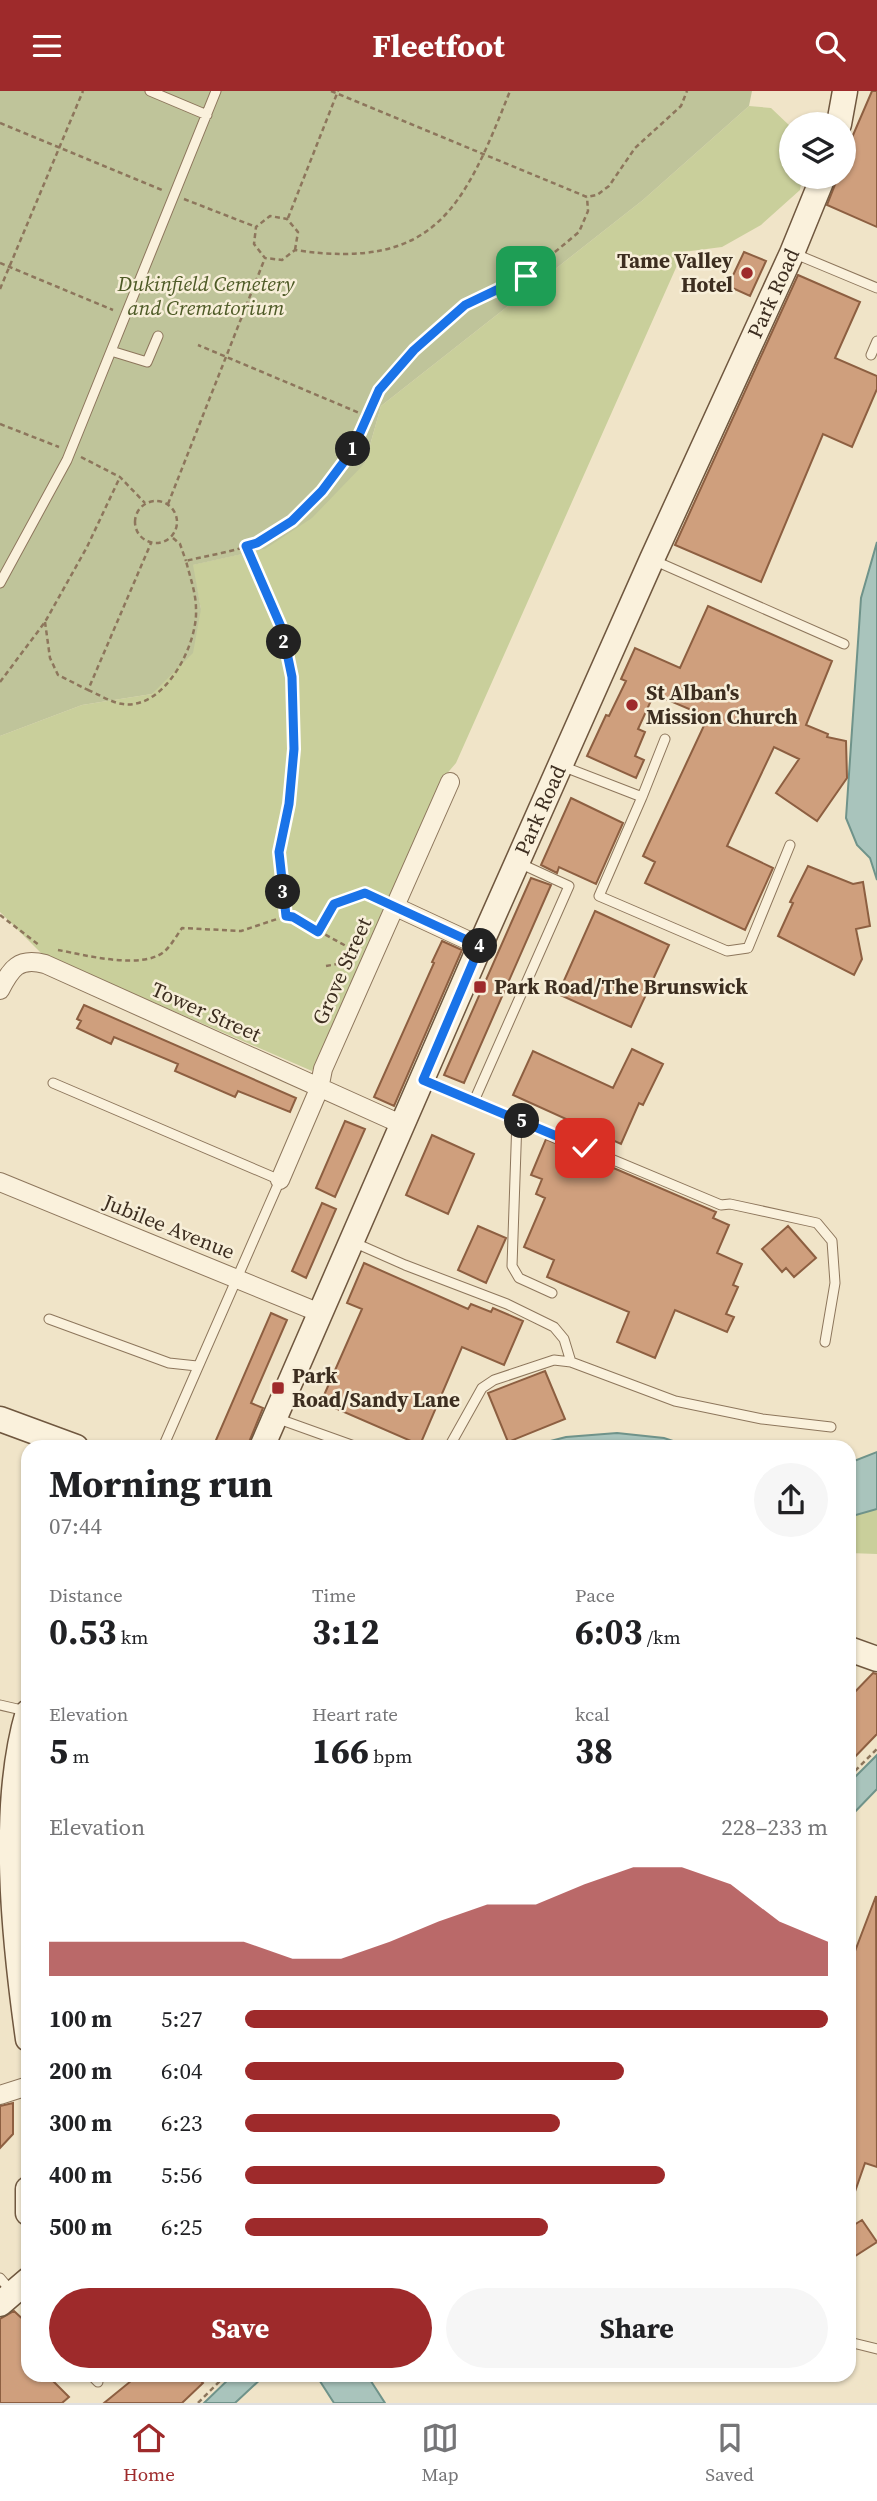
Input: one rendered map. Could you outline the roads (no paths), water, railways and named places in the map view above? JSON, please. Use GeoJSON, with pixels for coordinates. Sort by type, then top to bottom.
{"type":"FeatureCollection","features":[{"type":"Feature","properties":{"kind":"main road"},"geometry":{"type":"LineString","coordinates":[[841,112],[845,91]]}},
{"type":"Feature","properties":{"kind":"main road","name":"Park Road"},"geometry":{"type":"LineString","coordinates":[[265,1440],[480,946],[792,253],[818,189]]}},
{"type":"Feature","properties":{"kind":"main road"},"geometry":{"type":"LineString","coordinates":[[0,1419],[57,1440]]}},
{"type":"Feature","properties":{"kind":"main road"},"geometry":{"type":"LineString","coordinates":[[856,1652],[877,1659]]}},
{"type":"Feature","properties":{"kind":"main road"},"geometry":{"type":"LineString","coordinates":[[21,1728],[11,1764],[8,1791],[6,1885],[21,1990]]}},
{"type":"Feature","properties":{"kind":"street","name":"Grove Street"},"geometry":{"type":"LineString","coordinates":[[280,1180],[319,1089],[323,1069],[450,782]]}},
{"type":"Feature","properties":{"kind":"street"},"geometry":{"type":"LineString","coordinates":[[396,907],[480,946]]}},
{"type":"Feature","properties":{"kind":"street","name":"Tower Street"},"geometry":{"type":"LineString","coordinates":[[0,990],[10,971],[22,963],[36,962],[53,967],[403,1125]]}},
{"type":"Feature","properties":{"kind":"street","name":"Jubilee Avenue"},"geometry":{"type":"LineString","coordinates":[[0,1182],[320,1313]]}},
{"type":"Feature","properties":{"kind":"street"},"geometry":{"type":"LineString","coordinates":[[0,2095],[21,2088]]}},
{"type":"Feature","properties":{"kind":"lane"},"geometry":{"type":"LineString","coordinates":[[150,91],[207,115]]}},
{"type":"Feature","properties":{"kind":"lane"},"geometry":{"type":"LineString","coordinates":[[0,583],[70,452],[216,91]]}},
{"type":"Feature","properties":{"kind":"lane"},"geometry":{"type":"LineString","coordinates":[[792,253],[877,288]]}},
{"type":"Feature","properties":{"kind":"lane"},"geometry":{"type":"LineString","coordinates":[[111,351],[147,362],[158,336]]}},
{"type":"Feature","properties":{"kind":"lane"},"geometry":{"type":"LineString","coordinates":[[871,355],[877,341]]}},
{"type":"Feature","properties":{"kind":"lane"},"geometry":{"type":"LineString","coordinates":[[652,559],[844,644]]}},
{"type":"Feature","properties":{"kind":"lane"},"geometry":{"type":"LineString","coordinates":[[665,739],[599,896],[727,951],[748,948],[790,845]]}},
{"type":"Feature","properties":{"kind":"lane"},"geometry":{"type":"LineString","coordinates":[[561,765],[642,797]]}},
{"type":"Feature","properties":{"kind":"lane"},"geometry":{"type":"LineString","coordinates":[[474,1101],[569,886],[517,863]]}},
{"type":"Feature","properties":{"kind":"lane"},"geometry":{"type":"LineString","coordinates":[[423,1080],[721,1205],[730,1204],[817,1223],[832,1241],[835,1283],[825,1342]]}},
{"type":"Feature","properties":{"kind":"lane"},"geometry":{"type":"LineString","coordinates":[[53,1083],[280,1180],[166,1440]]}},
{"type":"Feature","properties":{"kind":"lane"},"geometry":{"type":"LineString","coordinates":[[517,1119],[512,1266],[519,1278],[552,1293]]}},
{"type":"Feature","properties":{"kind":"lane"},"geometry":{"type":"LineString","coordinates":[[352,1241],[405,1265],[508,1304],[554,1327],[564,1339],[571,1362]]}},
{"type":"Feature","properties":{"kind":"lane"},"geometry":{"type":"LineString","coordinates":[[49,1319],[169,1363],[197,1366]]}},
{"type":"Feature","properties":{"kind":"lane"},"geometry":{"type":"LineString","coordinates":[[453,1440],[481,1388],[494,1380],[554,1360],[571,1362],[675,1401],[762,1419],[831,1427]]}},
{"type":"Feature","properties":{"kind":"lane"},"geometry":{"type":"LineString","coordinates":[[274,1417],[337,1440]]}},
{"type":"Feature","properties":{"kind":"lane"},"geometry":{"type":"LineString","coordinates":[[0,1706],[21,1710]]}},
{"type":"Feature","properties":{"kind":"lane"},"geometry":{"type":"LineString","coordinates":[[856,2344],[877,2349]]}},
{"type":"Feature","properties":{"kind":"water"},"geometry":{"type":"Polygon","coordinates":[[[877,542],[877,880],[870,858],[857,845],[846,818],[861,598],[877,542]]]}},
{"type":"Feature","properties":{"kind":"water"},"geometry":{"type":"Polygon","coordinates":[[[617,1433],[670,1440],[554,1440],[617,1433]]]}},
{"type":"Feature","properties":{"kind":"water"},"geometry":{"type":"Polygon","coordinates":[[[877,1452],[877,1509],[856,1515],[856,1460],[877,1452]]]}},
{"type":"Feature","properties":{"kind":"water"},"geometry":{"type":"Polygon","coordinates":[[[877,1755],[877,1789],[856,1811],[856,1776],[877,1755]]]}},
{"type":"Feature","properties":{"kind":"water"},"geometry":{"type":"Polygon","coordinates":[[[226,2382],[258,2382],[235,2403],[204,2403],[226,2382]]]}},
{"type":"Feature","properties":{"kind":"water"},"geometry":{"type":"Polygon","coordinates":[[[320,2382],[372,2382],[385,2403],[334,2403],[320,2382]]]}},
{"type":"Feature","properties":{"kind":"place","name":"Tame Valley Hotel"},"geometry":{"type":"Point","coordinates":[747,273]}},
{"type":"Feature","properties":{"kind":"place","name":"St Alban's Mission Church"},"geometry":{"type":"Point","coordinates":[632,705]}},
{"type":"Feature","properties":{"kind":"place","name":"Park Road/The Brunswick"},"geometry":{"type":"Point","coordinates":[480,987]}},
{"type":"Feature","properties":{"kind":"place","name":"Park Road/Sandy Lane"},"geometry":{"type":"Point","coordinates":[278,1388]}},
{"type":"Feature","properties":{"kind":"park label","name":"Dukinfield Cemetery and Crematorium"},"geometry":{"type":"Point","coordinates":[206,296]}}]}
